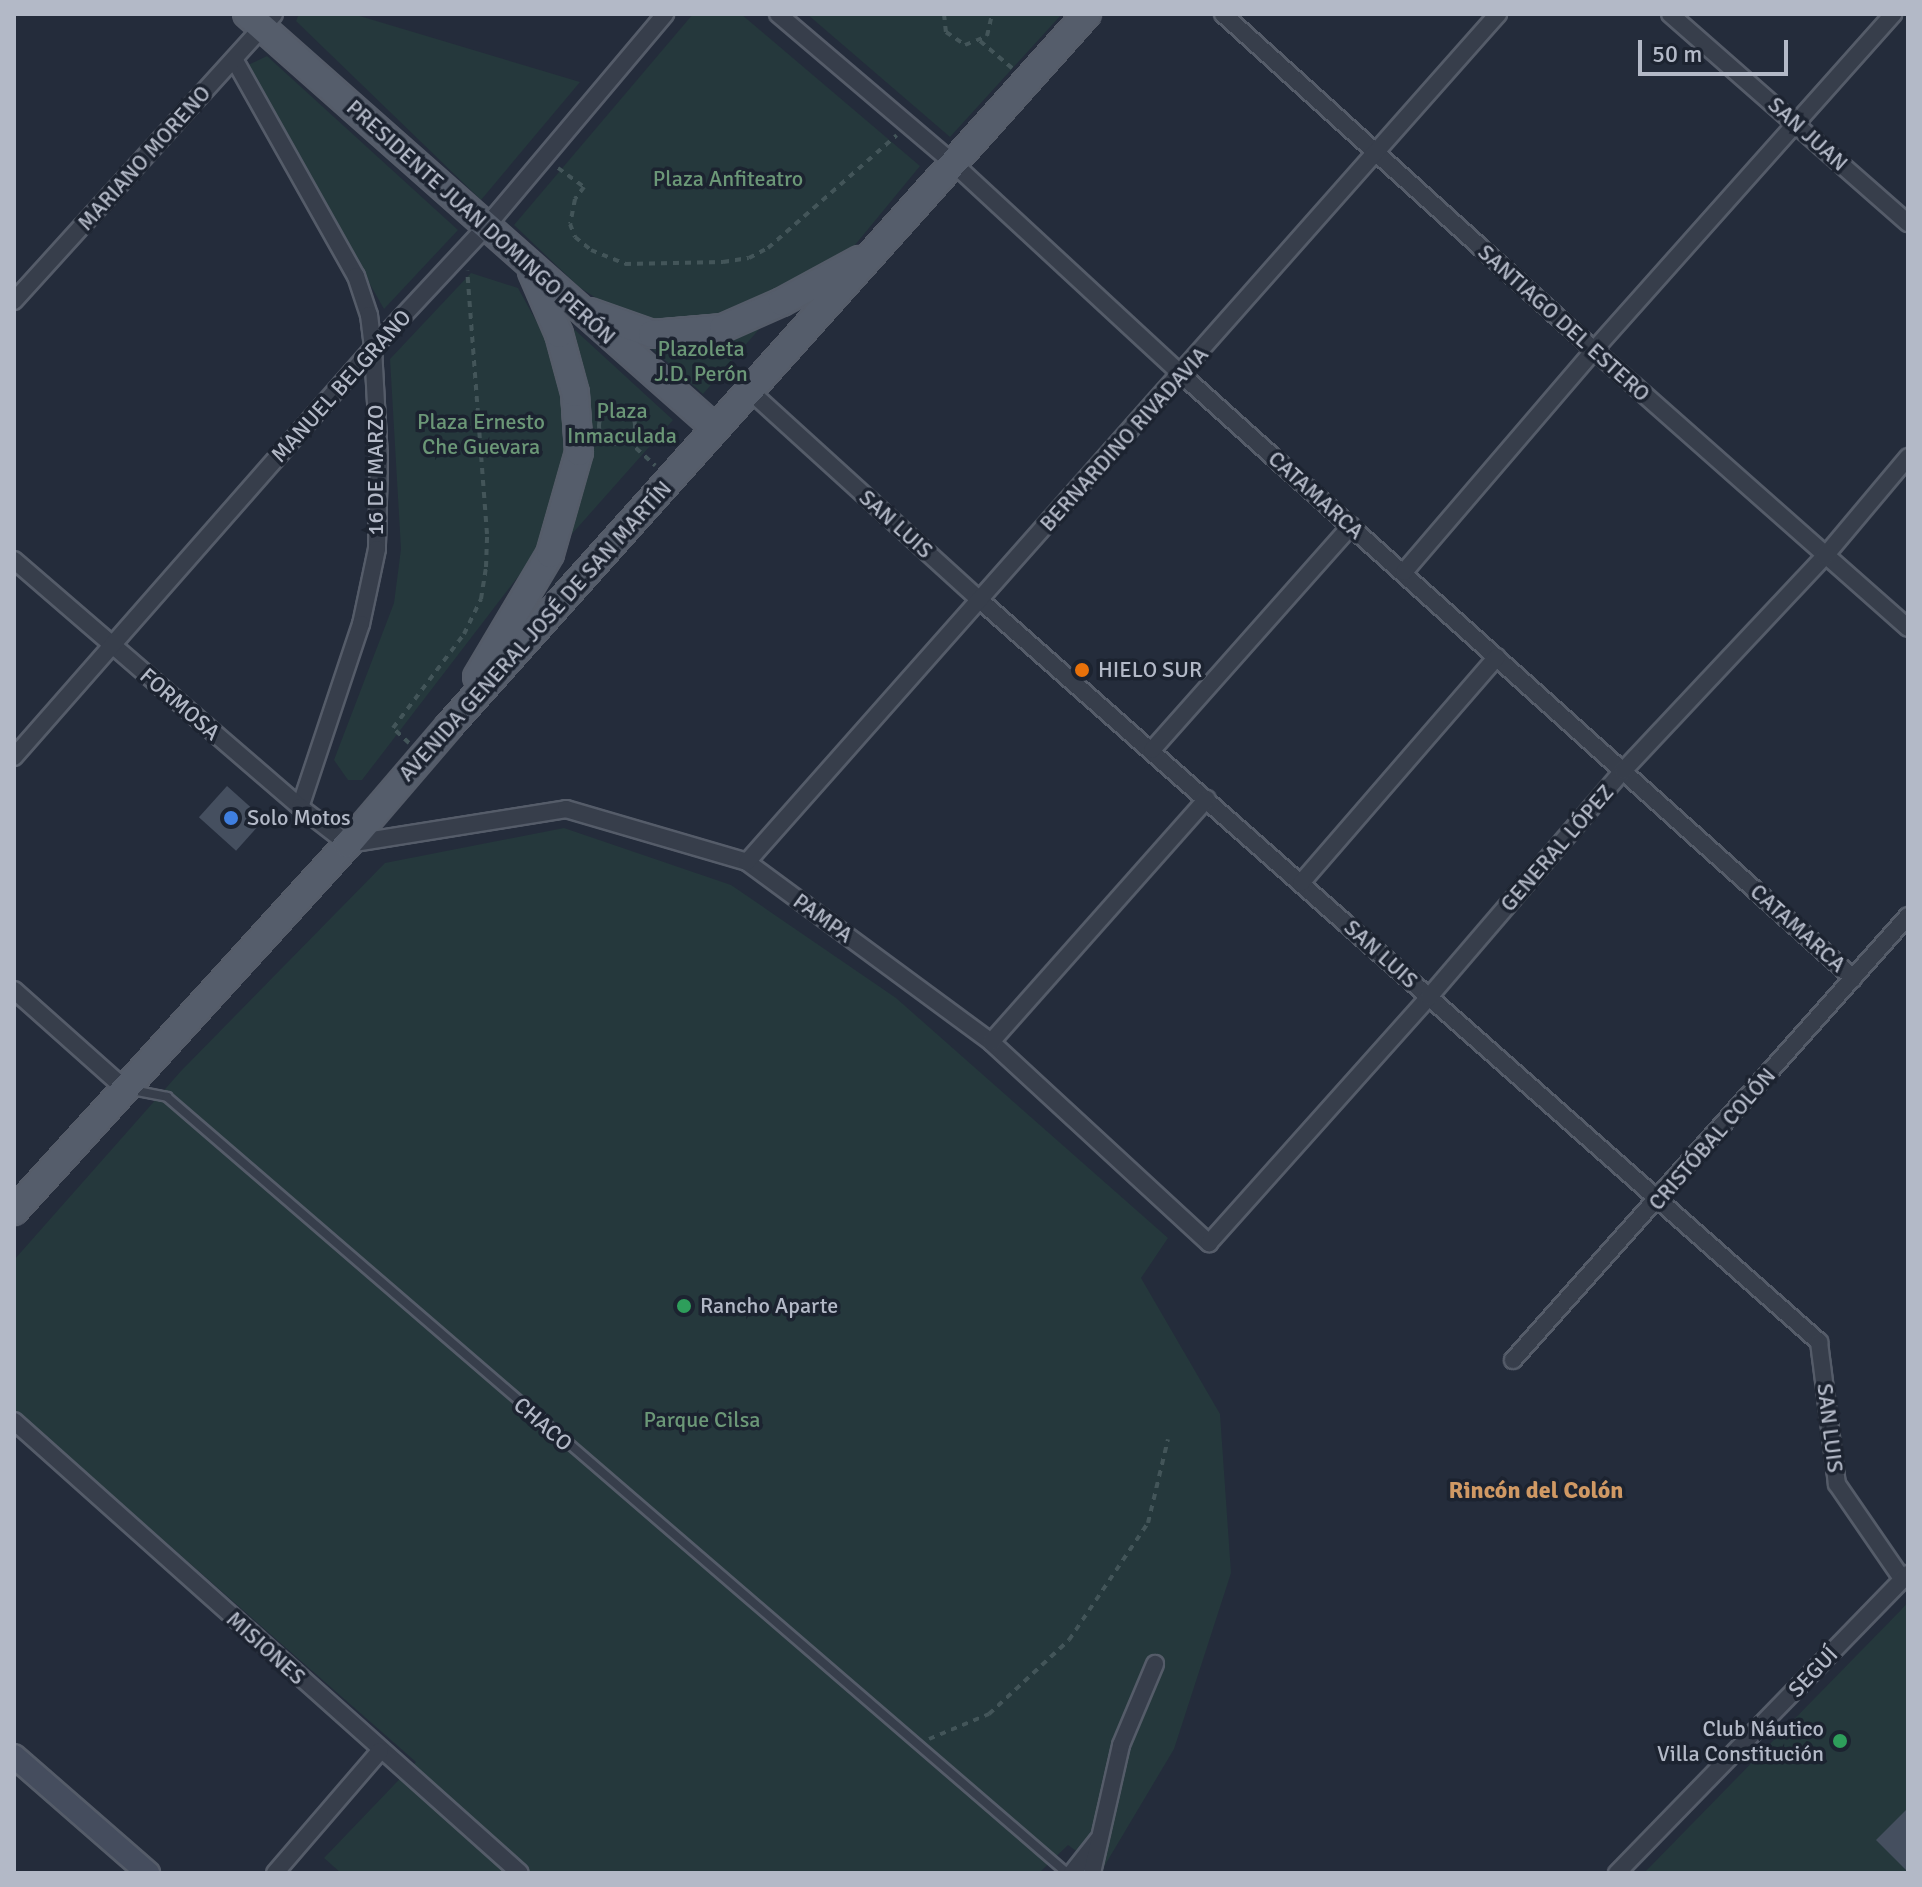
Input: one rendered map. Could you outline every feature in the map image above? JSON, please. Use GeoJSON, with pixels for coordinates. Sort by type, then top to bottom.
{"type":"FeatureCollection","features":[{"type":"Feature","properties":{"kind":"main road","name":"AVENIDA GENERAL JOSÉ DE SAN MARTÍN"},"geometry":{"type":"LineString","coordinates":[[14,1211],[348,844],[449,726],[1087,14]]}},
{"type":"Feature","properties":{"kind":"main road","name":"PRESIDENTE JUAN DOMINGO PERÓN"},"geometry":{"type":"LineString","coordinates":[[261,18],[485,228],[715,428]]}},
{"type":"Feature","properties":{"kind":"main road"},"geometry":{"type":"LineString","coordinates":[[578,308],[652,334],[723,328],[782,302],[877,251]]}},
{"type":"Feature","properties":{"kind":"main road"},"geometry":{"type":"LineString","coordinates":[[449,726],[550,554],[579,452],[575,393],[559,334],[529,265]]}},
{"type":"Feature","properties":{"kind":"main road"},"geometry":{"type":"LineString","coordinates":[[14,1756],[148,1873]]}},
{"type":"Feature","properties":{"kind":"street","name":"MANUEL BELGRANO"},"geometry":{"type":"LineString","coordinates":[[14,757],[373,348],[485,228],[665,14]]}},
{"type":"Feature","properties":{"kind":"street","name":"CATAMARCA"},"geometry":{"type":"LineString","coordinates":[[778,14],[953,163],[1181,374],[1853,978]]}},
{"type":"Feature","properties":{"kind":"street","name":"SANTIAGO DEL ESTERO"},"geometry":{"type":"LineString","coordinates":[[1223,14],[1376,155],[1908,628]]}},
{"type":"Feature","properties":{"kind":"street","name":"BERNARDINO RIVADAVIA"},"geometry":{"type":"LineString","coordinates":[[747,862],[1498,14]]}},
{"type":"Feature","properties":{"kind":"street","name":"SAN JUAN"},"geometry":{"type":"LineString","coordinates":[[1670,14],[1908,223]]}},
{"type":"Feature","properties":{"kind":"street"},"geometry":{"type":"LineString","coordinates":[[1404,572],[1594,350],[1893,14]]}},
{"type":"Feature","properties":{"kind":"street","name":"MARIANO MORENO"},"geometry":{"type":"LineString","coordinates":[[14,301],[234,59],[261,18]]}},
{"type":"Feature","properties":{"kind":"street","name":"16 DE MARZO"},"geometry":{"type":"LineString","coordinates":[[234,59],[356,276],[369,315],[373,348],[379,458],[377,549],[361,624],[300,807]]}},
{"type":"Feature","properties":{"kind":"street","name":"SAN LUIS"},"geometry":{"type":"LineString","coordinates":[[751,392],[981,601],[1819,1342],[1837,1484],[1905,1577]]}},
{"type":"Feature","properties":{"kind":"street","name":"GENERAL LÓPEZ"},"geometry":{"type":"LineString","coordinates":[[1209,1243],[1429,997],[1623,771],[1825,556],[1908,457]]}},
{"type":"Feature","properties":{"kind":"street"},"geometry":{"type":"LineString","coordinates":[[1152,750],[1351,526]]}},
{"type":"Feature","properties":{"kind":"street","name":"FORMOSA"},"geometry":{"type":"LineString","coordinates":[[14,560],[300,807],[348,844]]}},
{"type":"Feature","properties":{"kind":"street"},"geometry":{"type":"LineString","coordinates":[[1301,883],[1497,657]]}},
{"type":"Feature","properties":{"kind":"street"},"geometry":{"type":"LineString","coordinates":[[991,1042],[1207,799]]}},
{"type":"Feature","properties":{"kind":"street","name":"PAMPA"},"geometry":{"type":"LineString","coordinates":[[348,844],[566,809],[747,862],[991,1042],[1209,1243]]}},
{"type":"Feature","properties":{"kind":"street","name":"CRISTÓBAL COLÓN"},"geometry":{"type":"LineString","coordinates":[[1513,1360],[1660,1199],[1908,916]]}},
{"type":"Feature","properties":{"kind":"street","name":"CHACO"},"geometry":{"type":"LineString","coordinates":[[14,990],[124,1088]]}},
{"type":"Feature","properties":{"kind":"street","name":"MISIONES"},"geometry":{"type":"LineString","coordinates":[[14,1421],[520,1873]]}},
{"type":"Feature","properties":{"kind":"street","name":"SEGUÍ"},"geometry":{"type":"LineString","coordinates":[[1617,1873],[1905,1577]]}},
{"type":"Feature","properties":{"kind":"street"},"geometry":{"type":"LineString","coordinates":[[1092,1873],[1104,1833],[1121,1745],[1155,1664]]}},
{"type":"Feature","properties":{"kind":"street"},"geometry":{"type":"LineString","coordinates":[[275,1873],[380,1751]]}},
{"type":"Feature","properties":{"kind":"street"},"geometry":{"type":"LineString","coordinates":[[1070,1873],[1104,1833]]}},
{"type":"Feature","properties":{"kind":"lane","name":"CHACO"},"geometry":{"type":"LineString","coordinates":[[124,1088],[167,1097],[916,1744],[1070,1873]]}},
{"type":"Feature","properties":{"kind":"path"},"geometry":{"type":"LineString","coordinates":[[944,14],[943,24],[951,38],[965,45],[980,41],[991,29],[992,14]]}},
{"type":"Feature","properties":{"kind":"path"},"geometry":{"type":"LineString","coordinates":[[980,41],[1026,81]]}},
{"type":"Feature","properties":{"kind":"path"},"geometry":{"type":"LineString","coordinates":[[544,158],[584,187],[575,199],[570,224],[575,237],[591,250],[625,264],[723,262],[749,258],[768,248],[908,125]]}},
{"type":"Feature","properties":{"kind":"path"},"geometry":{"type":"LineString","coordinates":[[423,756],[393,728],[464,634],[481,599],[486,567],[487,534],[465,249]]}},
{"type":"Feature","properties":{"kind":"path"},"geometry":{"type":"LineString","coordinates":[[622,409],[631,416],[634,428],[627,440],[613,444],[603,437],[599,426],[606,412],[622,409]]}},
{"type":"Feature","properties":{"kind":"path"},"geometry":{"type":"LineString","coordinates":[[627,440],[670,478]]}},
{"type":"Feature","properties":{"kind":"path"},"geometry":{"type":"LineString","coordinates":[[916,1744],[989,1714],[1069,1640],[1148,1523],[1168,1439]]}},
{"type":"Feature","properties":{"kind":"green space"},"geometry":{"type":"Polygon","coordinates":[[[299,14],[353,14],[580,82],[481,200],[296,21],[299,14]]]}},
{"type":"Feature","properties":{"kind":"green space","name":"Plaza Anfiteatro"},"geometry":{"type":"Polygon","coordinates":[[[693,14],[741,14],[920,166],[832,273],[782,302],[652,334],[579,287],[514,225],[693,14]]]}},
{"type":"Feature","properties":{"kind":"green space"},"geometry":{"type":"Polygon","coordinates":[[[807,14],[1062,14],[950,137],[807,14]]]}},
{"type":"Feature","properties":{"kind":"green space"},"geometry":{"type":"Polygon","coordinates":[[[267,56],[458,230],[384,309],[246,66],[267,56]]]}},
{"type":"Feature","properties":{"kind":"green space","name":"Plaza Ernesto Che Guevara"},"geometry":{"type":"Polygon","coordinates":[[[471,273],[518,288],[551,348],[568,435],[553,514],[530,561],[362,780],[348,780],[334,760],[394,603],[401,549],[390,359],[471,273]]]}},
{"type":"Feature","properties":{"kind":"green space","name":"Plaza Inmaculada"},"geometry":{"type":"Polygon","coordinates":[[[563,319],[673,420],[563,544],[587,466],[563,319]]]}},
{"type":"Feature","properties":{"kind":"green space","name":"Plazoleta J.D. Perón"},"geometry":{"type":"Polygon","coordinates":[[[767,320],[703,394],[637,335],[767,320]]]}},
{"type":"Feature","properties":{"kind":"green space","name":"Parque Cilsa"},"geometry":{"type":"Polygon","coordinates":[[[564,828],[731,885],[896,998],[1168,1238],[1141,1278],[1220,1414],[1231,1573],[1174,1749],[1102,1870],[1068,1845],[1039,1873],[341,1873],[324,1858],[416,1762],[14,1409],[14,1260],[181,1071],[385,863],[564,828]]]}},
{"type":"Feature","properties":{"kind":"green space","name":"Club Náutico Villa Constitución"},"geometry":{"type":"Polygon","coordinates":[[[1908,1602],[1908,1873],[1644,1873],[1901,1610],[1908,1602]]]}},
{"type":"Feature","properties":{"kind":"building","name":"Solo Motos"},"geometry":{"type":"Polygon","coordinates":[[[227,786],[264,819],[236,851],[199,817],[227,786]]]}},
{"type":"Feature","properties":{"kind":"building"},"geometry":{"type":"Polygon","coordinates":[[[1908,1808],[1908,1872],[1876,1840],[1908,1808]]]}},
{"type":"Feature","properties":{"kind":"place","name":"HIELO SUR"},"geometry":{"type":"Point","coordinates":[1082,670]}},
{"type":"Feature","properties":{"kind":"place","name":"Solo Motos"},"geometry":{"type":"Point","coordinates":[231,818]}},
{"type":"Feature","properties":{"kind":"place","name":"Rancho Aparte"},"geometry":{"type":"Point","coordinates":[684,1306]}},
{"type":"Feature","properties":{"kind":"place","name":"Club Náutico Villa Constitución"},"geometry":{"type":"Point","coordinates":[1840,1741]}},
{"type":"Feature","properties":{"kind":"district","name":"Rincón del Colón"},"geometry":{"type":"Point","coordinates":[1536,1491]}}]}
